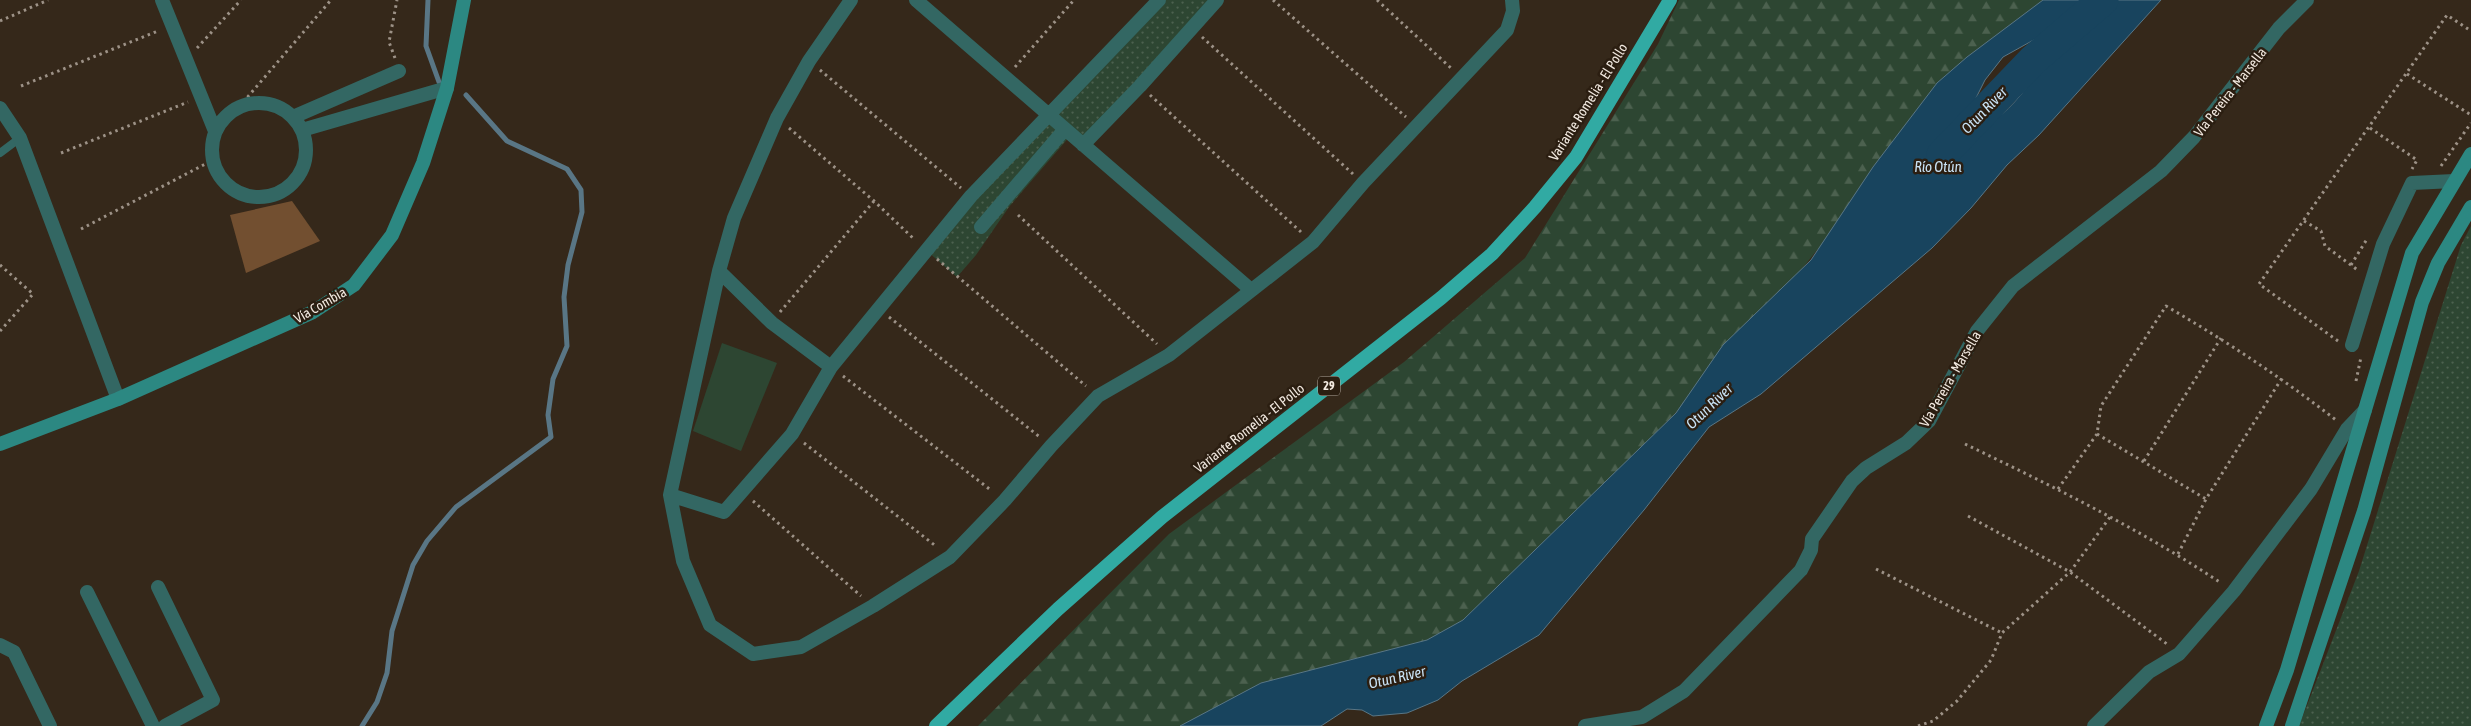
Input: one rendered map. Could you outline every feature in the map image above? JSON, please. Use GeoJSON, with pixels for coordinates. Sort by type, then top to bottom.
{"type":"FeatureCollection","features":[{"type":"Feature","properties":{"kind":"highway","name":"Variante Romelia - El Pollo"},"geometry":{"type":"LineString","coordinates":[[936,726],[1058,609],[1162,516],[1441,298],[1492,254],[1524,220],[1576,157],[1670,0]]}},
{"type":"Feature","properties":{"kind":"main road","name":"Vía Combia"},"geometry":{"type":"LineString","coordinates":[[0,444],[118,399],[313,312],[354,285],[392,235],[423,164],[446,88],[464,0]]}},
{"type":"Feature","properties":{"kind":"main road"},"geometry":{"type":"LineString","coordinates":[[2266,726],[2287,670],[2412,253],[2471,154]]}},
{"type":"Feature","properties":{"kind":"main road"},"geometry":{"type":"LineString","coordinates":[[2292,726],[2364,511],[2422,302],[2438,263],[2471,207]]}},
{"type":"Feature","properties":{"kind":"street"},"geometry":{"type":"LineString","coordinates":[[162,0],[214,131],[211,161],[219,176],[230,188],[244,195],[260,197],[275,194],[288,186],[299,175],[305,160],[306,144],[302,130],[293,117],[281,108],[268,103],[253,103],[238,107],[226,115],[214,131]]}},
{"type":"Feature","properties":{"kind":"street"},"geometry":{"type":"LineString","coordinates":[[851,0],[809,61],[777,118],[734,218],[719,271],[670,495],[684,561],[710,626],[753,654],[801,647],[873,606],[950,556],[1005,500],[1051,446],[1098,396],[1169,355],[1250,289],[1313,242],[1416,125],[1507,30],[1513,11],[1512,0]]}},
{"type":"Feature","properties":{"kind":"street"},"geometry":{"type":"LineString","coordinates":[[916,0],[1250,289]]}},
{"type":"Feature","properties":{"kind":"street"},"geometry":{"type":"LineString","coordinates":[[670,495],[724,512],[792,434],[832,367],[971,196],[1159,0]]}},
{"type":"Feature","properties":{"kind":"street"},"geometry":{"type":"LineString","coordinates":[[1082,145],[1140,86],[1217,0]]}},
{"type":"Feature","properties":{"kind":"street","name":"Vía Pereira - Marsella"},"geometry":{"type":"LineString","coordinates":[[1585,726],[1642,717],[1684,691],[1801,570],[1811,550],[1812,539],[1852,481],[1866,468],[1906,443],[1929,421],[1977,331],[2013,286],[2161,171],[2194,137],[2279,28],[2307,0]]}},
{"type":"Feature","properties":{"kind":"street"},"geometry":{"type":"LineString","coordinates":[[293,117],[399,71]]}},
{"type":"Feature","properties":{"kind":"street"},"geometry":{"type":"LineString","coordinates":[[302,130],[446,88]]}},
{"type":"Feature","properties":{"kind":"street"},"geometry":{"type":"LineString","coordinates":[[0,108],[20,138],[118,399]]}},
{"type":"Feature","properties":{"kind":"street"},"geometry":{"type":"LineString","coordinates":[[981,227],[1066,129]]}},
{"type":"Feature","properties":{"kind":"street"},"geometry":{"type":"LineString","coordinates":[[2349,347],[2383,244],[2412,184],[2454,181]]}},
{"type":"Feature","properties":{"kind":"street"},"geometry":{"type":"LineString","coordinates":[[719,271],[772,322],[832,367]]}},
{"type":"Feature","properties":{"kind":"street"},"geometry":{"type":"LineString","coordinates":[[2094,726],[2150,672],[2179,654],[2234,591],[2311,489],[2347,428],[2365,410]]}},
{"type":"Feature","properties":{"kind":"street"},"geometry":{"type":"LineString","coordinates":[[158,587],[213,700],[165,726]]}},
{"type":"Feature","properties":{"kind":"street"},"geometry":{"type":"LineString","coordinates":[[87,592],[153,726]]}},
{"type":"Feature","properties":{"kind":"street"},"geometry":{"type":"LineString","coordinates":[[0,644],[14,652],[50,726]]}},
{"type":"Feature","properties":{"kind":"lane"},"geometry":{"type":"LineString","coordinates":[[0,153],[20,138]]}},
{"type":"Feature","properties":{"kind":"path"},"geometry":{"type":"LineString","coordinates":[[0,21],[48,0]]}},
{"type":"Feature","properties":{"kind":"path"},"geometry":{"type":"LineString","coordinates":[[187,59],[241,0]]}},
{"type":"Feature","properties":{"kind":"path"},"geometry":{"type":"LineString","coordinates":[[238,107],[331,0]]}},
{"type":"Feature","properties":{"kind":"path"},"geometry":{"type":"LineString","coordinates":[[397,0],[389,42],[399,71]]}},
{"type":"Feature","properties":{"kind":"path"},"geometry":{"type":"LineString","coordinates":[[1006,76],[1074,0]]}},
{"type":"Feature","properties":{"kind":"path"},"geometry":{"type":"LineString","coordinates":[[1273,0],[1416,125]]}},
{"type":"Feature","properties":{"kind":"path"},"geometry":{"type":"LineString","coordinates":[[1377,0],[1461,78]]}},
{"type":"Feature","properties":{"kind":"path"},"geometry":{"type":"LineString","coordinates":[[2376,368],[2259,284],[2370,128],[2447,15],[2471,31]]}},
{"type":"Feature","properties":{"kind":"path"},"geometry":{"type":"LineString","coordinates":[[21,86],[173,25]]}},
{"type":"Feature","properties":{"kind":"path"},"geometry":{"type":"LineString","coordinates":[[1192,28],[1363,183]]}},
{"type":"Feature","properties":{"kind":"path"},"geometry":{"type":"LineString","coordinates":[[809,61],[971,196]]}},
{"type":"Feature","properties":{"kind":"path"},"geometry":{"type":"LineString","coordinates":[[2407,74],[2471,115]]}},
{"type":"Feature","properties":{"kind":"path"},"geometry":{"type":"LineString","coordinates":[[1140,86],[1313,242]]}},
{"type":"Feature","properties":{"kind":"path"},"geometry":{"type":"LineString","coordinates":[[61,154],[202,97]]}},
{"type":"Feature","properties":{"kind":"path"},"geometry":{"type":"LineString","coordinates":[[777,118],[874,201],[927,251],[1098,396]]}},
{"type":"Feature","properties":{"kind":"path"},"geometry":{"type":"LineString","coordinates":[[2370,128],[2417,160]]}},
{"type":"Feature","properties":{"kind":"path"},"geometry":{"type":"LineString","coordinates":[[81,229],[211,161]]}},
{"type":"Feature","properties":{"kind":"path"},"geometry":{"type":"LineString","coordinates":[[772,322],[874,201]]}},
{"type":"Feature","properties":{"kind":"path"},"geometry":{"type":"LineString","coordinates":[[1018,215],[1169,355]]}},
{"type":"Feature","properties":{"kind":"path"},"geometry":{"type":"LineString","coordinates":[[2304,221],[2321,231],[2325,246],[2351,265]]}},
{"type":"Feature","properties":{"kind":"path"},"geometry":{"type":"LineString","coordinates":[[0,265],[33,294],[0,332]]}},
{"type":"Feature","properties":{"kind":"path"},"geometry":{"type":"LineString","coordinates":[[2058,489],[2097,434],[2101,406],[2166,306],[2221,338],[2282,378],[2347,428]]}},
{"type":"Feature","properties":{"kind":"path"},"geometry":{"type":"LineString","coordinates":[[878,309],[1051,446]]}},
{"type":"Feature","properties":{"kind":"path"},"geometry":{"type":"LineString","coordinates":[[2144,461],[2221,338]]}},
{"type":"Feature","properties":{"kind":"path"},"geometry":{"type":"LineString","coordinates":[[832,367],[1005,500]]}},
{"type":"Feature","properties":{"kind":"path"},"geometry":{"type":"LineString","coordinates":[[2178,554],[2206,499],[2282,378]]}},
{"type":"Feature","properties":{"kind":"path"},"geometry":{"type":"LineString","coordinates":[[792,434],[950,556]]}},
{"type":"Feature","properties":{"kind":"path"},"geometry":{"type":"LineString","coordinates":[[2097,434],[2206,499]]}},
{"type":"Feature","properties":{"kind":"path"},"geometry":{"type":"LineString","coordinates":[[1965,444],[2058,489],[2178,554],[2234,591]]}},
{"type":"Feature","properties":{"kind":"path"},"geometry":{"type":"LineString","coordinates":[[743,492],[873,606]]}},
{"type":"Feature","properties":{"kind":"path"},"geometry":{"type":"LineString","coordinates":[[1968,516],[2070,572],[2179,654]]}},
{"type":"Feature","properties":{"kind":"path"},"geometry":{"type":"LineString","coordinates":[[1918,726],[1933,721],[1969,688],[1991,660],[2002,633],[2070,572],[2110,517]]}},
{"type":"Feature","properties":{"kind":"path"},"geometry":{"type":"LineString","coordinates":[[1876,569],[2002,633]]}},
{"type":"Feature","properties":{"kind":"green space"},"geometry":{"type":"Polygon","coordinates":[[[1159,0],[1217,0],[1083,145],[1071,135],[1009,207],[976,255],[957,277],[927,251],[1159,0]]]}},
{"type":"Feature","properties":{"kind":"green space"},"geometry":{"type":"Polygon","coordinates":[[[1679,0],[2068,0],[1940,103],[1870,196],[1817,250],[1738,349],[1652,437],[1582,526],[1420,661],[1253,726],[978,726],[1169,534],[1404,362],[1525,258],[1658,44],[1679,0]]]}},
{"type":"Feature","properties":{"kind":"green space"},"geometry":{"type":"Polygon","coordinates":[[[2471,226],[2471,726],[2299,726],[2359,571],[2461,245],[2471,226]]]}},
{"type":"Feature","properties":{"kind":"green space"},"geometry":{"type":"Polygon","coordinates":[[[722,343],[777,363],[741,451],[693,431],[722,343]]]}},
{"type":"Feature","properties":{"kind":"water","name":"Río Otún"},"geometry":{"type":"Polygon","coordinates":[[[2043,0],[2161,0],[2039,135],[2007,165],[1971,208],[1932,248],[1761,394],[1709,427],[1644,510],[1539,635],[1462,681],[1438,700],[1407,713],[1373,716],[1362,710],[1347,709],[1321,726],[1180,726],[1261,683],[1427,640],[1463,620],[1676,413],[1723,345],[1811,260],[1873,167],[1937,83],[1967,57],[2043,0]],[[2048,32],[2003,57],[1985,80],[1967,116],[1975,130],[1990,123],[2015,102],[2063,33],[2048,32]]]}},
{"type":"Feature","properties":{"kind":"building"},"geometry":{"type":"Polygon","coordinates":[[[292,201],[320,241],[246,273],[230,215],[292,201]]]}},
{"type":"Feature","properties":{"kind":"waterway"},"geometry":{"type":"LineString","coordinates":[[428,0],[426,46],[439,82]]}},
{"type":"Feature","properties":{"kind":"waterway","name":"Otun River"},"geometry":{"type":"LineString","coordinates":[[1942,155],[2033,60],[2103,0]]}},
{"type":"Feature","properties":{"kind":"waterway"},"geometry":{"type":"LineString","coordinates":[[362,726],[377,702],[387,673],[392,631],[413,565],[427,541],[456,507],[551,437],[548,415],[553,379],[567,346],[564,297],[568,265],[582,212],[581,190],[567,169],[507,141],[466,95]]}}]}
